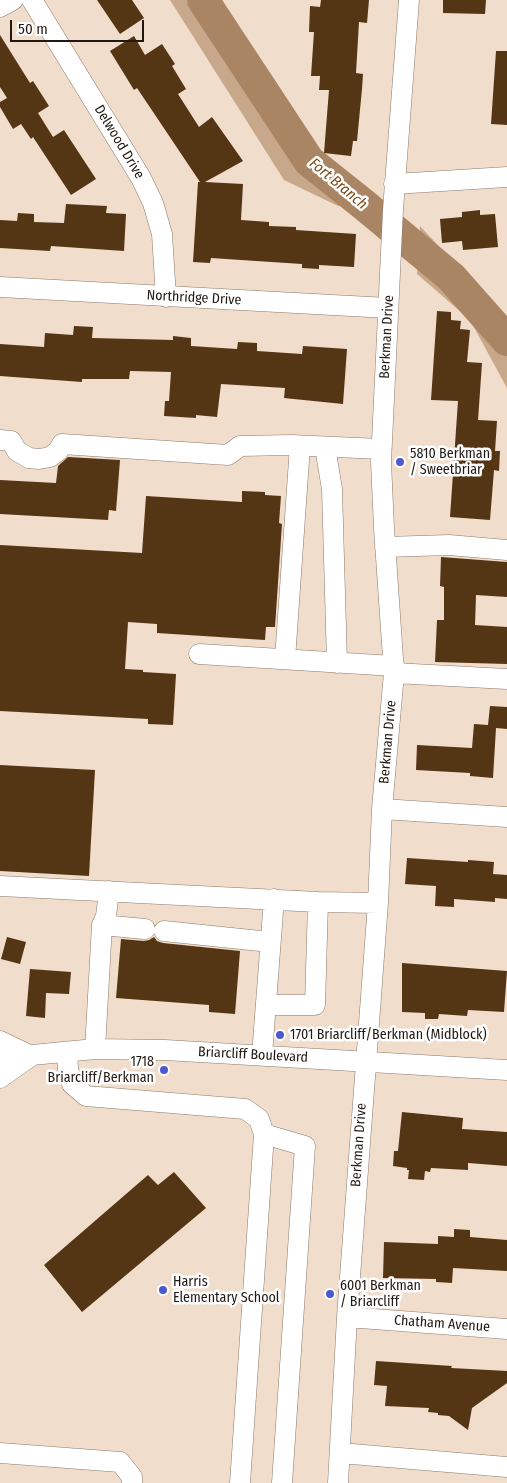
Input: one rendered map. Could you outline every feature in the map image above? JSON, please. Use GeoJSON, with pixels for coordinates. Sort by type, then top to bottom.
{"type":"FeatureCollection","features":[{"type":"Feature","properties":{"kind":"street"},"geometry":{"type":"LineString","coordinates":[[0,8],[13,0]]}},
{"type":"Feature","properties":{"kind":"street","name":"Delwood Drive"},"geometry":{"type":"LineString","coordinates":[[32,0],[141,178],[153,203],[162,234],[166,297]]}},
{"type":"Feature","properties":{"kind":"street","name":"Berkman Drive"},"geometry":{"type":"LineString","coordinates":[[338,1483],[347,1317],[378,903],[382,809],[394,670],[385,547],[381,449],[394,184],[409,0]]}},
{"type":"Feature","properties":{"kind":"street"},"geometry":{"type":"LineString","coordinates":[[394,184],[507,177]]}},
{"type":"Feature","properties":{"kind":"street","name":"Northridge Drive"},"geometry":{"type":"LineString","coordinates":[[0,287],[388,308]]}},
{"type":"Feature","properties":{"kind":"street"},"geometry":{"type":"LineString","coordinates":[[0,440],[11,441],[17,451],[29,458],[39,459],[50,457],[58,451],[62,444],[228,455],[240,446],[381,449]]}},
{"type":"Feature","properties":{"kind":"street"},"geometry":{"type":"LineString","coordinates":[[285,659],[300,446]]}},
{"type":"Feature","properties":{"kind":"street"},"geometry":{"type":"LineString","coordinates":[[325,447],[332,489],[337,663]]}},
{"type":"Feature","properties":{"kind":"street"},"geometry":{"type":"LineString","coordinates":[[385,547],[449,545],[507,550]]}},
{"type":"Feature","properties":{"kind":"street"},"geometry":{"type":"LineString","coordinates":[[199,654],[337,663],[394,670],[507,679]]}},
{"type":"Feature","properties":{"kind":"street"},"geometry":{"type":"LineString","coordinates":[[382,809],[507,817]]}},
{"type":"Feature","properties":{"kind":"street"},"geometry":{"type":"LineString","coordinates":[[0,886],[318,902],[378,903]]}},
{"type":"Feature","properties":{"kind":"street"},"geometry":{"type":"LineString","coordinates":[[95,1049],[102,925],[106,916],[109,892]]}},
{"type":"Feature","properties":{"kind":"street"},"geometry":{"type":"LineString","coordinates":[[262,1055],[274,900]]}},
{"type":"Feature","properties":{"kind":"street"},"geometry":{"type":"LineString","coordinates":[[266,1005],[315,1006],[318,902]]}},
{"type":"Feature","properties":{"kind":"street"},"geometry":{"type":"LineString","coordinates":[[102,925],[270,942]]}},
{"type":"Feature","properties":{"kind":"street"},"geometry":{"type":"LineString","coordinates":[[0,1041],[31,1056],[0,1078]]}},
{"type":"Feature","properties":{"kind":"street","name":"Briarcliff Boulevard"},"geometry":{"type":"LineString","coordinates":[[0,1058],[95,1049],[165,1050],[507,1070]]}},
{"type":"Feature","properties":{"kind":"street"},"geometry":{"type":"LineString","coordinates":[[67,1052],[72,1084],[86,1096],[245,1109],[259,1119],[264,1134],[240,1483]]}},
{"type":"Feature","properties":{"kind":"street"},"geometry":{"type":"LineString","coordinates":[[264,1134],[305,1146],[282,1483]]}},
{"type":"Feature","properties":{"kind":"street","name":"Chatham Avenue"},"geometry":{"type":"LineString","coordinates":[[347,1317],[507,1329]]}},
{"type":"Feature","properties":{"kind":"street"},"geometry":{"type":"LineString","coordinates":[[0,1453],[120,1462],[132,1477],[132,1483]]}},
{"type":"Feature","properties":{"kind":"street"},"geometry":{"type":"LineString","coordinates":[[340,1453],[507,1467]]}},
{"type":"Feature","properties":{"kind":"shaded area"},"geometry":{"type":"Polygon","coordinates":[[[170,0],[217,0],[313,145],[366,193],[357,202],[338,206],[284,180],[170,0]]]}},
{"type":"Feature","properties":{"kind":"shaded area"},"geometry":{"type":"Polygon","coordinates":[[[420,226],[507,319],[507,388],[470,320],[417,274],[420,226]]]}},
{"type":"Feature","properties":{"kind":"building"},"geometry":{"type":"Polygon","coordinates":[[[97,0],[132,0],[144,18],[120,34],[97,0]]]}},
{"type":"Feature","properties":{"kind":"building"},"geometry":{"type":"Polygon","coordinates":[[[321,0],[369,0],[367,23],[359,22],[356,73],[363,74],[357,141],[353,141],[351,156],[324,153],[329,90],[319,90],[320,76],[311,76],[314,32],[309,32],[310,6],[320,7],[321,0]]]}},
{"type":"Feature","properties":{"kind":"building"},"geometry":{"type":"Polygon","coordinates":[[[443,0],[486,0],[485,14],[443,13],[443,0]]]}},
{"type":"Feature","properties":{"kind":"building"},"geometry":{"type":"Polygon","coordinates":[[[0,35],[30,83],[33,81],[49,106],[38,113],[53,137],[64,130],[96,179],[71,195],[33,137],[31,139],[21,124],[13,129],[0,107],[0,102],[7,98],[0,87],[0,35]]]}},
{"type":"Feature","properties":{"kind":"building"},"geometry":{"type":"Polygon","coordinates":[[[134,36],[145,55],[162,44],[175,64],[172,66],[186,89],[178,94],[199,127],[212,117],[243,161],[205,182],[243,184],[241,220],[269,222],[269,226],[296,227],[296,230],[356,234],[354,267],[319,265],[319,269],[302,268],[302,264],[211,258],[210,263],[193,262],[198,182],[200,182],[137,88],[134,90],[110,51],[134,36]]]}},
{"type":"Feature","properties":{"kind":"building"},"geometry":{"type":"Polygon","coordinates":[[[496,51],[507,51],[507,125],[491,124],[496,51]]]}},
{"type":"Feature","properties":{"kind":"building"},"geometry":{"type":"Polygon","coordinates":[[[66,204],[107,206],[106,213],[126,214],[124,251],[51,246],[50,251],[0,248],[0,220],[17,221],[18,213],[34,214],[34,222],[64,223],[66,204]]]}},
{"type":"Feature","properties":{"kind":"building"},"geometry":{"type":"Polygon","coordinates":[[[480,210],[480,215],[495,214],[498,247],[463,250],[462,241],[442,243],[440,219],[462,217],[462,212],[480,210]]]}},
{"type":"Feature","properties":{"kind":"building"},"geometry":{"type":"Polygon","coordinates":[[[437,311],[451,312],[451,320],[461,321],[460,329],[470,330],[467,362],[482,363],[478,420],[497,421],[495,451],[500,451],[499,471],[494,470],[490,520],[450,517],[458,401],[431,400],[437,311]]]}},
{"type":"Feature","properties":{"kind":"building"},"geometry":{"type":"Polygon","coordinates":[[[74,326],[93,327],[92,338],[173,340],[173,336],[191,338],[191,346],[237,349],[238,342],[257,343],[257,351],[302,354],[303,346],[347,349],[343,404],[284,398],[285,388],[221,384],[217,417],[196,415],[196,418],[164,416],[165,401],[169,401],[171,372],[130,371],[129,379],[82,379],[82,382],[0,376],[0,344],[44,347],[45,333],[73,335],[74,326]]]}},
{"type":"Feature","properties":{"kind":"building"},"geometry":{"type":"Polygon","coordinates":[[[68,457],[120,460],[116,511],[109,510],[108,520],[0,514],[0,480],[56,483],[58,466],[68,457]]]}},
{"type":"Feature","properties":{"kind":"building"},"geometry":{"type":"Polygon","coordinates":[[[242,491],[265,492],[265,495],[281,496],[279,523],[282,524],[275,627],[266,627],[265,640],[157,633],[157,624],[128,622],[125,669],[176,674],[173,725],[148,724],[148,719],[0,711],[0,545],[142,553],[146,496],[242,502],[242,491]]]}},
{"type":"Feature","properties":{"kind":"building"},"geometry":{"type":"Polygon","coordinates":[[[441,557],[507,562],[507,597],[476,595],[475,625],[507,627],[507,664],[435,662],[437,620],[444,620],[444,587],[440,586],[441,557]]]}},
{"type":"Feature","properties":{"kind":"building"},"geometry":{"type":"Polygon","coordinates":[[[490,706],[507,707],[507,729],[496,728],[493,778],[470,776],[470,773],[416,770],[417,745],[472,748],[474,724],[488,725],[490,706]]]}},
{"type":"Feature","properties":{"kind":"building"},"geometry":{"type":"Polygon","coordinates":[[[0,765],[95,770],[89,876],[0,871],[0,765]]]}},
{"type":"Feature","properties":{"kind":"building"},"geometry":{"type":"Polygon","coordinates":[[[407,858],[494,862],[493,874],[507,875],[507,899],[495,898],[495,902],[454,899],[454,907],[435,906],[436,886],[405,884],[407,858]]]}},
{"type":"Feature","properties":{"kind":"building"},"geometry":{"type":"Polygon","coordinates":[[[7,937],[26,942],[20,964],[1,959],[7,937]]]}},
{"type":"Feature","properties":{"kind":"building"},"geometry":{"type":"Polygon","coordinates":[[[154,937],[157,941],[163,943],[240,951],[235,1014],[209,1012],[209,1005],[116,998],[121,939],[144,941],[154,937]]]}},
{"type":"Feature","properties":{"kind":"building"},"geometry":{"type":"Polygon","coordinates":[[[402,963],[507,971],[504,1012],[468,1010],[467,1016],[439,1014],[438,1019],[425,1019],[425,1013],[402,1012],[402,963]]]}},
{"type":"Feature","properties":{"kind":"building"},"geometry":{"type":"Polygon","coordinates":[[[30,969],[71,972],[69,994],[46,993],[45,1018],[26,1016],[30,969]]]}},
{"type":"Feature","properties":{"kind":"building"},"geometry":{"type":"Polygon","coordinates":[[[402,1112],[463,1118],[462,1129],[507,1132],[507,1166],[468,1163],[468,1170],[431,1168],[430,1172],[425,1171],[424,1180],[408,1179],[409,1170],[407,1168],[393,1166],[394,1151],[398,1151],[402,1112]]]}},
{"type":"Feature","properties":{"kind":"building"},"geometry":{"type":"Polygon","coordinates":[[[174,1172],[206,1208],[82,1312],[44,1265],[148,1175],[158,1185],[174,1172]]]}},
{"type":"Feature","properties":{"kind":"building"},"geometry":{"type":"Polygon","coordinates":[[[454,1229],[470,1230],[470,1237],[507,1240],[507,1271],[453,1268],[452,1283],[436,1282],[436,1279],[383,1278],[384,1242],[438,1244],[438,1236],[454,1237],[454,1229]]]}},
{"type":"Feature","properties":{"kind":"building"},"geometry":{"type":"Polygon","coordinates":[[[376,1361],[507,1371],[507,1383],[472,1408],[468,1430],[449,1416],[428,1412],[429,1408],[385,1406],[387,1386],[374,1385],[376,1361]]]}},
{"type":"Feature","properties":{"kind":"waterway","name":"Fort Branch"},"geometry":{"type":"LineString","coordinates":[[203,0],[309,161],[451,277],[507,340]]}},
{"type":"Feature","properties":{"kind":"place","name":"5810 Berkman / Sweetbriar"},"geometry":{"type":"Point","coordinates":[400,462]}},
{"type":"Feature","properties":{"kind":"place","name":"1701 Briarcliff/Berkman (Midblock)"},"geometry":{"type":"Point","coordinates":[280,1035]}},
{"type":"Feature","properties":{"kind":"place","name":"1718 Briarcliff/Berkman"},"geometry":{"type":"Point","coordinates":[164,1070]}},
{"type":"Feature","properties":{"kind":"place","name":"Harris Elementary School"},"geometry":{"type":"Point","coordinates":[163,1290]}},
{"type":"Feature","properties":{"kind":"place","name":"6001 Berkman / Briarcliff"},"geometry":{"type":"Point","coordinates":[330,1294]}}]}
